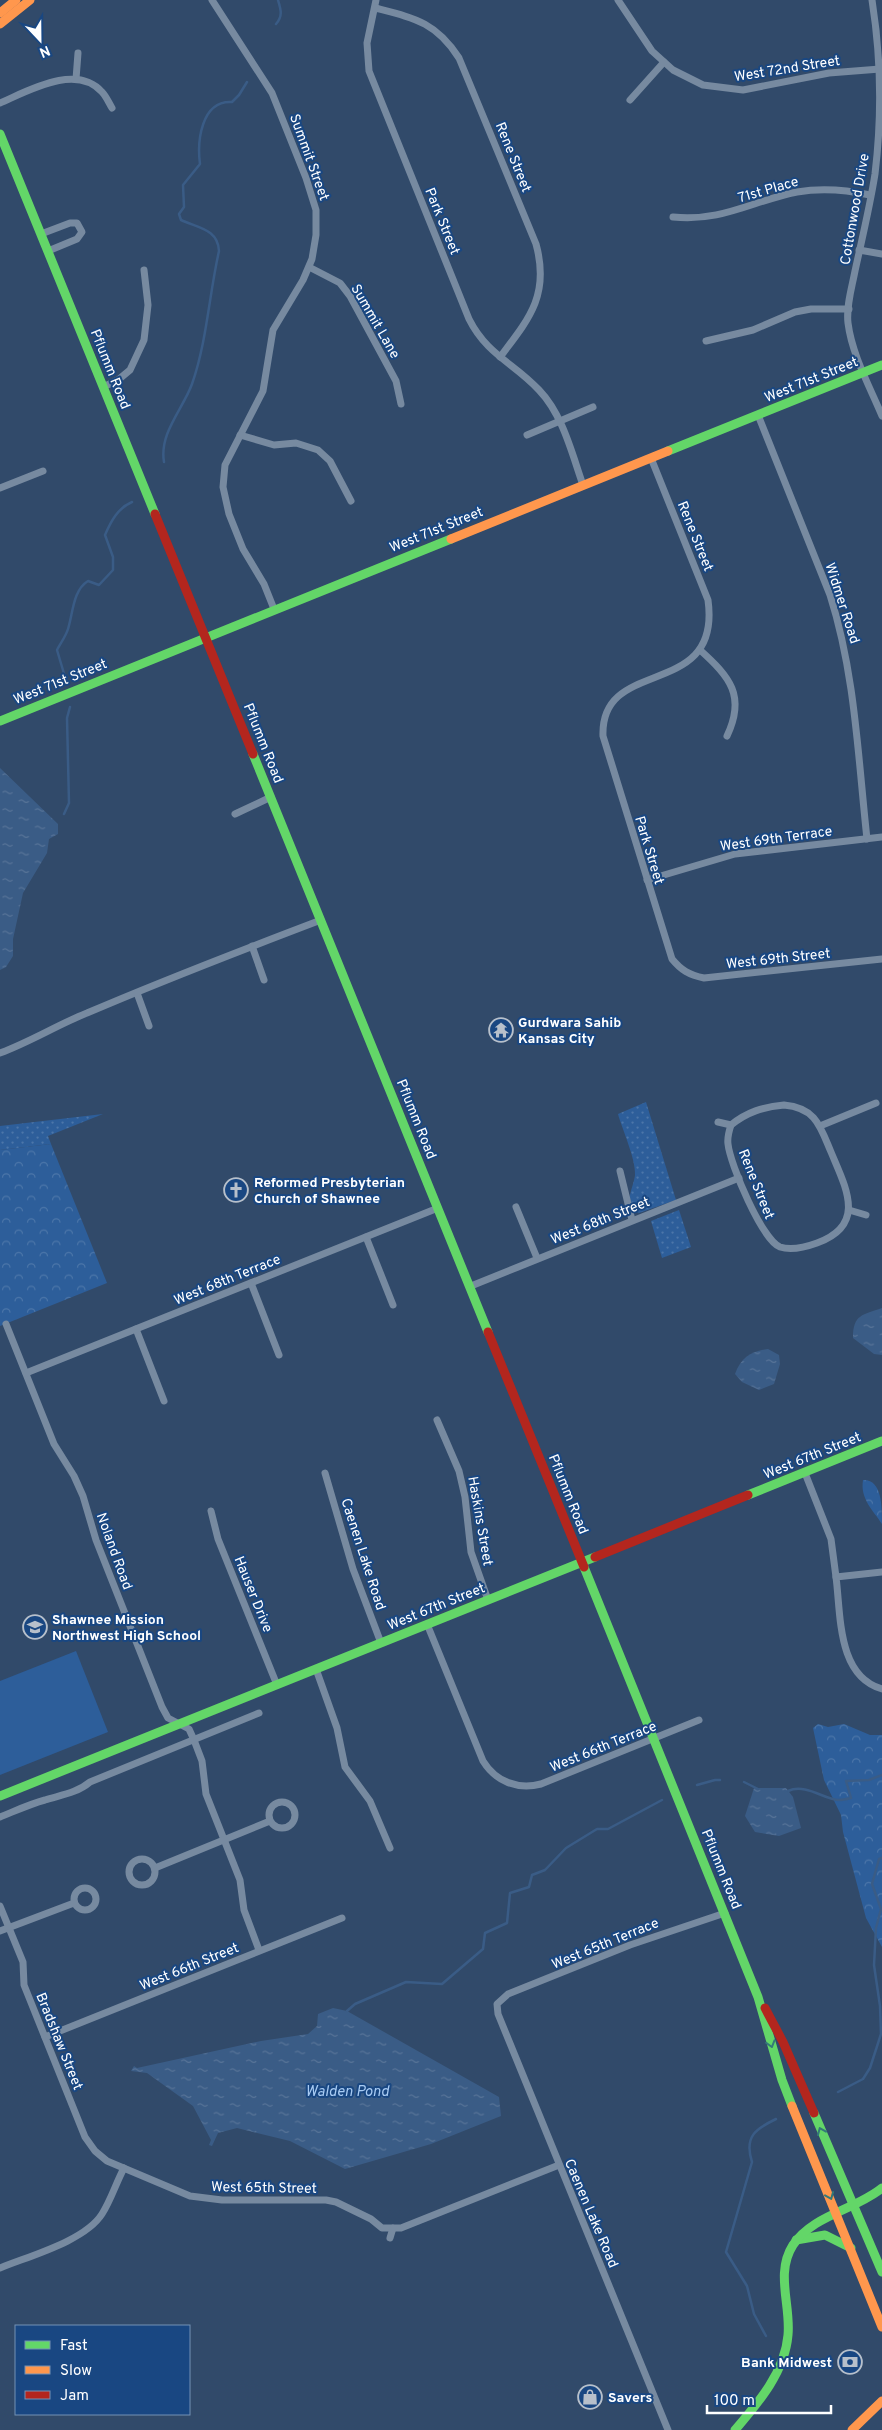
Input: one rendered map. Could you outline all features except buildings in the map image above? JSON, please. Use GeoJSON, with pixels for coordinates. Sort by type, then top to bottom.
{"type":"FeatureCollection","features":[{"type":"Feature","properties":{"kind":"main road"},"geometry":{"type":"LineString","coordinates":[[0,13],[16,0]]}},
{"type":"Feature","properties":{"kind":"main road"},"geometry":{"type":"LineString","coordinates":[[0,24],[30,0]]}},
{"type":"Feature","properties":{"kind":"main road","name":"Pflumm Road"},"geometry":{"type":"LineString","coordinates":[[0,134],[725,1913],[758,1997],[782,2080],[838,2213],[882,2327]]}},
{"type":"Feature","properties":{"kind":"main road","name":"West 71st Street"},"geometry":{"type":"LineString","coordinates":[[0,721],[882,365]]}},
{"type":"Feature","properties":{"kind":"main road","name":"West 67th Street"},"geometry":{"type":"LineString","coordinates":[[0,1796],[882,1441]]}},
{"type":"Feature","properties":{"kind":"main road","name":"Pflumm Road"},"geometry":{"type":"LineString","coordinates":[[758,1997],[787,2051],[882,2272]]}},
{"type":"Feature","properties":{"kind":"main road"},"geometry":{"type":"LineString","coordinates":[[735,2430],[779,2368],[788,2345],[789,2327],[784,2275],[785,2259],[796,2240],[814,2224],[864,2202],[882,2188]]}},
{"type":"Feature","properties":{"kind":"main road"},"geometry":{"type":"LineString","coordinates":[[796,2240],[822,2234],[835,2237],[851,2248]]}},
{"type":"Feature","properties":{"kind":"main road"},"geometry":{"type":"LineString","coordinates":[[852,2430],[882,2400]]}},
{"type":"Feature","properties":{"kind":"street","name":"Summit Street"},"geometry":{"type":"LineString","coordinates":[[212,0],[272,93],[306,178],[316,210],[316,235],[309,267],[273,330],[263,391],[256,409],[225,465],[223,487],[229,514],[243,549],[264,584],[274,609]]}},
{"type":"Feature","properties":{"kind":"street","name":"Park Street"},"geometry":{"type":"LineString","coordinates":[[376,0],[367,55],[373,85],[469,319],[484,344],[539,390],[552,406],[583,485]]}},
{"type":"Feature","properties":{"kind":"street","name":"West 72nd Street"},"geometry":{"type":"LineString","coordinates":[[618,0],[652,51],[673,70],[703,85],[743,90],[829,73],[880,70]]}},
{"type":"Feature","properties":{"kind":"street","name":"Cottonwood Drive"},"geometry":{"type":"LineString","coordinates":[[872,0],[878,36],[881,124],[875,174],[859,250],[848,323],[864,372],[882,416]]}},
{"type":"Feature","properties":{"kind":"street","name":"Rene Street"},"geometry":{"type":"LineString","coordinates":[[375,8],[421,21],[450,43],[459,58],[536,244],[542,274],[538,300],[528,320],[500,357]]}},
{"type":"Feature","properties":{"kind":"street"},"geometry":{"type":"LineString","coordinates":[[76,79],[78,53]]}},
{"type":"Feature","properties":{"kind":"street"},"geometry":{"type":"LineString","coordinates":[[630,100],[664,62]]}},
{"type":"Feature","properties":{"kind":"street"},"geometry":{"type":"LineString","coordinates":[[0,103],[55,81],[76,79],[89,82],[102,92],[112,108]]}},
{"type":"Feature","properties":{"kind":"street","name":"71st Place"},"geometry":{"type":"LineString","coordinates":[[673,217],[705,218],[796,192],[816,190],[856,192],[870,196]]}},
{"type":"Feature","properties":{"kind":"street"},"geometry":{"type":"LineString","coordinates":[[41,234],[70,223],[77,223],[80,226],[82,232],[77,239],[48,251]]}},
{"type":"Feature","properties":{"kind":"street"},"geometry":{"type":"LineString","coordinates":[[859,250],[882,254]]}},
{"type":"Feature","properties":{"kind":"street","name":"Summit Lane"},"geometry":{"type":"LineString","coordinates":[[309,267],[340,283],[350,296],[396,381],[401,404]]}},
{"type":"Feature","properties":{"kind":"street"},"geometry":{"type":"LineString","coordinates":[[103,387],[118,380],[130,370],[144,340],[148,305],[144,270]]}},
{"type":"Feature","properties":{"kind":"street"},"geometry":{"type":"LineString","coordinates":[[706,341],[746,332],[796,312],[811,309],[849,309]]}},
{"type":"Feature","properties":{"kind":"street"},"geometry":{"type":"LineString","coordinates":[[527,435],[593,407]]}},
{"type":"Feature","properties":{"kind":"street","name":"Widmer Road"},"geometry":{"type":"LineString","coordinates":[[758,415],[830,595],[839,624],[850,683],[867,839]]}},
{"type":"Feature","properties":{"kind":"street"},"geometry":{"type":"LineString","coordinates":[[240,435],[274,445],[296,444],[318,450],[330,461],[351,501]]}},
{"type":"Feature","properties":{"kind":"street","name":"Rene Street"},"geometry":{"type":"LineString","coordinates":[[651,458],[708,600],[709,626],[700,650]]}},
{"type":"Feature","properties":{"kind":"street"},"geometry":{"type":"LineString","coordinates":[[0,488],[43,471]]}},
{"type":"Feature","properties":{"kind":"street","name":"Park Street"},"geometry":{"type":"LineString","coordinates":[[679,968],[669,951],[603,736],[605,715],[608,707],[618,695],[680,667],[700,650]]}},
{"type":"Feature","properties":{"kind":"street"},"geometry":{"type":"LineString","coordinates":[[700,650],[719,666],[734,691],[737,711],[728,736]]}},
{"type":"Feature","properties":{"kind":"street"},"geometry":{"type":"LineString","coordinates":[[235,814],[271,797]]}},
{"type":"Feature","properties":{"kind":"street","name":"West 69th Terrace"},"geometry":{"type":"LineString","coordinates":[[647,880],[735,854],[882,837]]}},
{"type":"Feature","properties":{"kind":"street"},"geometry":{"type":"LineString","coordinates":[[0,1053],[86,1013],[321,920]]}},
{"type":"Feature","properties":{"kind":"street"},"geometry":{"type":"LineString","coordinates":[[252,946],[264,980]]}},
{"type":"Feature","properties":{"kind":"street","name":"West 69th Street"},"geometry":{"type":"LineString","coordinates":[[679,968],[693,976],[704,978],[882,959]]}},
{"type":"Feature","properties":{"kind":"street"},"geometry":{"type":"LineString","coordinates":[[137,993],[149,1026]]}},
{"type":"Feature","properties":{"kind":"street"},"geometry":{"type":"LineString","coordinates":[[820,1126],[876,1103]]}},
{"type":"Feature","properties":{"kind":"street"},"geometry":{"type":"LineString","coordinates":[[718,1122],[731,1125],[750,1112],[784,1105],[794,1106],[807,1111],[820,1126],[849,1200],[849,1210],[866,1215]]}},
{"type":"Feature","properties":{"kind":"street","name":"Rene Street"},"geometry":{"type":"LineString","coordinates":[[731,1125],[728,1145],[739,1178],[762,1231],[773,1243],[780,1247],[793,1249],[820,1241],[837,1232],[843,1225],[849,1210]]}},
{"type":"Feature","properties":{"kind":"street"},"geometry":{"type":"LineString","coordinates":[[620,1171],[632,1220]]}},
{"type":"Feature","properties":{"kind":"street","name":"West 68th Street"},"geometry":{"type":"LineString","coordinates":[[470,1286],[739,1178]]}},
{"type":"Feature","properties":{"kind":"street"},"geometry":{"type":"LineString","coordinates":[[516,1207],[537,1258]]}},
{"type":"Feature","properties":{"kind":"street","name":"West 68th Terrace"},"geometry":{"type":"LineString","coordinates":[[26,1373],[438,1208]]}},
{"type":"Feature","properties":{"kind":"street"},"geometry":{"type":"LineString","coordinates":[[366,1237],[393,1306]]}},
{"type":"Feature","properties":{"kind":"street"},"geometry":{"type":"LineString","coordinates":[[251,1283],[280,1355]]}},
{"type":"Feature","properties":{"kind":"street","name":"Noland Road"},"geometry":{"type":"LineString","coordinates":[[6,1324],[54,1444],[74,1476],[83,1496],[96,1540],[162,1707],[168,1718],[189,1729],[194,1740],[202,1761],[206,1794],[240,1880],[244,1910],[259,1950]]}},
{"type":"Feature","properties":{"kind":"street"},"geometry":{"type":"LineString","coordinates":[[136,1329],[164,1401]]}},
{"type":"Feature","properties":{"kind":"street","name":"Haskins Street"},"geometry":{"type":"LineString","coordinates":[[437,1420],[460,1470],[466,1497],[471,1552],[488,1600]]}},
{"type":"Feature","properties":{"kind":"street"},"geometry":{"type":"LineString","coordinates":[[805,1472],[831,1538],[842,1626],[849,1661],[864,1680],[882,1689]]}},
{"type":"Feature","properties":{"kind":"street","name":"Caenen Lake Road"},"geometry":{"type":"LineString","coordinates":[[325,1473],[353,1569],[381,1643]]}},
{"type":"Feature","properties":{"kind":"street","name":"Hauser Drive"},"geometry":{"type":"LineString","coordinates":[[212,1510],[218,1539],[277,1685]]}},
{"type":"Feature","properties":{"kind":"street"},"geometry":{"type":"LineString","coordinates":[[836,1577],[882,1572]]}},
{"type":"Feature","properties":{"kind":"street","name":"West 66th Terrace"},"geometry":{"type":"LineString","coordinates":[[427,1624],[483,1761],[494,1775],[514,1785],[528,1786],[541,1784],[699,1720]]}},
{"type":"Feature","properties":{"kind":"street"},"geometry":{"type":"LineString","coordinates":[[316,1669],[335,1720],[345,1766],[370,1801],[390,1848]]}},
{"type":"Feature","properties":{"kind":"street"},"geometry":{"type":"LineString","coordinates":[[0,1817],[47,1799],[60,1797],[82,1788],[90,1782],[259,1713]]}},
{"type":"Feature","properties":{"kind":"street"},"geometry":{"type":"LineString","coordinates":[[155,1868],[270,1821]]}},
{"type":"Feature","properties":{"kind":"street"},"geometry":{"type":"LineString","coordinates":[[0,1931],[74,1903]]}},
{"type":"Feature","properties":{"kind":"street","name":"Bradshaw Street"},"geometry":{"type":"LineString","coordinates":[[0,1906],[22,1962],[24,1985],[85,2137],[95,2151],[107,2161],[124,2168]]}},
{"type":"Feature","properties":{"kind":"street","name":"West 65th Terrace"},"geometry":{"type":"LineString","coordinates":[[498,2004],[508,1994],[630,1945],[725,1913]]}},
{"type":"Feature","properties":{"kind":"street","name":"West 66th Street"},"geometry":{"type":"LineString","coordinates":[[45,2037],[342,1918]]}},
{"type":"Feature","properties":{"kind":"street","name":"Caenen Lake Road"},"geometry":{"type":"LineString","coordinates":[[498,2004],[498,2014],[558,2165],[668,2430]]}},
{"type":"Feature","properties":{"kind":"street"},"geometry":{"type":"LineString","coordinates":[[390,2238],[393,2228],[401,2228],[425,2220],[558,2165]]}},
{"type":"Feature","properties":{"kind":"street"},"geometry":{"type":"LineString","coordinates":[[1,2265],[77,2236],[93,2225],[102,2215],[124,2168]]}},
{"type":"Feature","properties":{"kind":"street","name":"West 65th Street"},"geometry":{"type":"LineString","coordinates":[[124,2168],[200,2199],[336,2202],[372,2219],[382,2228],[393,2228]]}},
{"type":"Feature","properties":{"kind":"green space"},"geometry":{"type":"Polygon","coordinates":[[[646,1102],[676,1200],[639,1213],[634,1210],[630,1202],[635,1168],[618,1114],[646,1102]]]}},
{"type":"Feature","properties":{"kind":"green space"},"geometry":{"type":"Polygon","coordinates":[[[103,1114],[48,1136],[51,1144],[0,1150],[0,1126],[103,1114]]]}},
{"type":"Feature","properties":{"kind":"green space"},"geometry":{"type":"Polygon","coordinates":[[[51,1144],[107,1283],[0,1326],[0,1150],[51,1144]]]}},
{"type":"Feature","properties":{"kind":"green space"},"geometry":{"type":"Polygon","coordinates":[[[679,1210],[691,1247],[662,1258],[651,1221],[679,1210]]]}},
{"type":"Feature","properties":{"kind":"green space"},"geometry":{"type":"Polygon","coordinates":[[[863,1480],[874,1484],[880,1495],[882,1524],[865,1499],[863,1480]]]}},
{"type":"Feature","properties":{"kind":"green space"},"geometry":{"type":"Polygon","coordinates":[[[76,1651],[108,1732],[0,1775],[0,1681],[76,1651]]]}},
{"type":"Feature","properties":{"kind":"green space"},"geometry":{"type":"Polygon","coordinates":[[[818,1724],[828,1727],[844,1724],[870,1735],[882,1735],[882,1947],[866,1918],[843,1832],[841,1815],[824,1780],[813,1728],[818,1724]]]}},
{"type":"Feature","properties":{"kind":"water"},"geometry":{"type":"Polygon","coordinates":[[[0,768],[58,824],[58,834],[49,839],[47,853],[23,893],[13,939],[13,956],[6,967],[0,970],[0,768]]]}},
{"type":"Feature","properties":{"kind":"water"},"geometry":{"type":"Polygon","coordinates":[[[882,1308],[882,1355],[874,1354],[853,1338],[853,1330],[860,1317],[882,1308]]]}},
{"type":"Feature","properties":{"kind":"water"},"geometry":{"type":"Polygon","coordinates":[[[768,1349],[779,1355],[780,1364],[774,1384],[759,1390],[742,1382],[735,1374],[740,1363],[752,1353],[768,1349]]]}},
{"type":"Feature","properties":{"kind":"water"},"geometry":{"type":"Polygon","coordinates":[[[754,1788],[786,1788],[793,1797],[801,1828],[779,1836],[755,1832],[745,1816],[754,1788]]]}},
{"type":"Feature","properties":{"kind":"water","name":"Walden Pond"},"geometry":{"type":"Polygon","coordinates":[[[333,2008],[347,2011],[499,2097],[501,2116],[431,2144],[345,2169],[290,2141],[237,2128],[218,2133],[212,2146],[209,2145],[211,2140],[193,2106],[147,2073],[131,2071],[134,2066],[137,2068],[261,2041],[308,2034],[317,2026],[318,2014],[333,2008]]]}},
{"type":"Feature","properties":{"kind":"waterway"},"geometry":{"type":"LineString","coordinates":[[276,24],[281,13],[278,0]]}},
{"type":"Feature","properties":{"kind":"waterway"},"geometry":{"type":"LineString","coordinates":[[164,462],[163,451],[168,431],[188,393],[197,368],[219,251],[218,244],[211,234],[206,230],[181,220],[179,214],[184,207],[183,185],[200,164],[199,145],[203,124],[207,115],[222,103],[232,102],[247,82]]}},
{"type":"Feature","properties":{"kind":"waterway"},"geometry":{"type":"LineString","coordinates":[[65,677],[57,650],[67,632],[76,596],[88,581],[99,585],[113,570],[113,557],[105,535],[116,516],[132,502]]}},
{"type":"Feature","properties":{"kind":"waterway"},"geometry":{"type":"LineString","coordinates":[[64,814],[69,803],[67,718],[70,707]]}},
{"type":"Feature","properties":{"kind":"waterway"},"geometry":{"type":"LineString","coordinates":[[788,1791],[802,1789],[834,1799],[844,1800],[851,1798],[846,1781],[869,1780],[882,1775]]}},
{"type":"Feature","properties":{"kind":"waterway"},"geometry":{"type":"LineString","coordinates":[[697,1785],[720,1780]]}},
{"type":"Feature","properties":{"kind":"waterway"},"geometry":{"type":"LineString","coordinates":[[744,1782],[758,1789]]}},
{"type":"Feature","properties":{"kind":"waterway"},"geometry":{"type":"LineString","coordinates":[[347,2011],[355,2004],[406,1982],[442,1984],[483,1949],[485,1933],[507,1923],[510,1893],[529,1887],[532,1875],[545,1870],[566,1848],[597,1829],[608,1829],[662,1800]]}},
{"type":"Feature","properties":{"kind":"waterway"},"geometry":{"type":"LineString","coordinates":[[838,2092],[863,2079],[870,2068],[881,2034],[880,2006],[874,1965],[876,1928],[881,1909],[872,1884],[879,1859],[882,1858]]}},
{"type":"Feature","properties":{"kind":"waterway"},"geometry":{"type":"LineString","coordinates":[[766,2336],[754,2314],[747,2286],[726,2252],[752,2162],[749,2146],[751,2140],[757,2130],[776,2119]]}},
{"type":"Feature","properties":{"kind":"traffic: fast"},"geometry":{"type":"LineString","coordinates":[[0,134],[155,514]]}},
{"type":"Feature","properties":{"kind":"traffic: fast"},"geometry":{"type":"LineString","coordinates":[[668,451],[882,365]]}},
{"type":"Feature","properties":{"kind":"traffic: fast"},"geometry":{"type":"LineString","coordinates":[[0,721],[451,539]]}},
{"type":"Feature","properties":{"kind":"traffic: fast"},"geometry":{"type":"LineString","coordinates":[[253,754],[488,1332]]}},
{"type":"Feature","properties":{"kind":"traffic: fast"},"geometry":{"type":"LineString","coordinates":[[748,1495],[882,1441]]}},
{"type":"Feature","properties":{"kind":"traffic: fast"},"geometry":{"type":"LineString","coordinates":[[0,1796],[595,1557]]}},
{"type":"Feature","properties":{"kind":"traffic: fast"},"geometry":{"type":"LineString","coordinates":[[584,1567],[758,1997],[782,2080],[792,2106]]}},
{"type":"Feature","properties":{"kind":"traffic: fast"},"geometry":{"type":"LineString","coordinates":[[814,2113],[882,2272]]}},
{"type":"Feature","properties":{"kind":"traffic: fast"},"geometry":{"type":"LineString","coordinates":[[735,2430],[761,2398],[782,2362],[788,2335],[785,2267],[793,2245],[801,2235],[812,2227],[871,2196],[882,2188]]}},
{"type":"Feature","properties":{"kind":"traffic: fast"},"geometry":{"type":"LineString","coordinates":[[796,2240],[825,2235],[851,2248]]}},
{"type":"Feature","properties":{"kind":"traffic: slow"},"geometry":{"type":"LineString","coordinates":[[0,13],[16,0]]}},
{"type":"Feature","properties":{"kind":"traffic: slow"},"geometry":{"type":"LineString","coordinates":[[0,24],[30,0]]}},
{"type":"Feature","properties":{"kind":"traffic: slow"},"geometry":{"type":"LineString","coordinates":[[451,539],[668,451]]}},
{"type":"Feature","properties":{"kind":"traffic: slow"},"geometry":{"type":"LineString","coordinates":[[792,2106],[882,2327]]}},
{"type":"Feature","properties":{"kind":"traffic: slow"},"geometry":{"type":"LineString","coordinates":[[852,2430],[882,2401]]}},
{"type":"Feature","properties":{"kind":"traffic: jam"},"geometry":{"type":"LineString","coordinates":[[155,514],[253,754]]}},
{"type":"Feature","properties":{"kind":"traffic: jam"},"geometry":{"type":"LineString","coordinates":[[488,1332],[584,1567]]}},
{"type":"Feature","properties":{"kind":"traffic: jam"},"geometry":{"type":"LineString","coordinates":[[595,1557],[748,1495]]}},
{"type":"Feature","properties":{"kind":"traffic: jam"},"geometry":{"type":"LineString","coordinates":[[765,2008],[783,2042],[814,2113]]}},
{"type":"Feature","properties":{"kind":"place","name":"Gurdwara Sahib Kansas City"},"geometry":{"type":"Point","coordinates":[501,1030]}},
{"type":"Feature","properties":{"kind":"place","name":"Reformed Presbyterian Church of Shawnee"},"geometry":{"type":"Point","coordinates":[236,1190]}},
{"type":"Feature","properties":{"kind":"place","name":"Shawnee Mission Northwest High School"},"geometry":{"type":"Point","coordinates":[35,1627]}},
{"type":"Feature","properties":{"kind":"place","name":"Bank Midwest"},"geometry":{"type":"Point","coordinates":[850,2362]}},
{"type":"Feature","properties":{"kind":"place","name":"Savers"},"geometry":{"type":"Point","coordinates":[590,2397]}}]}
